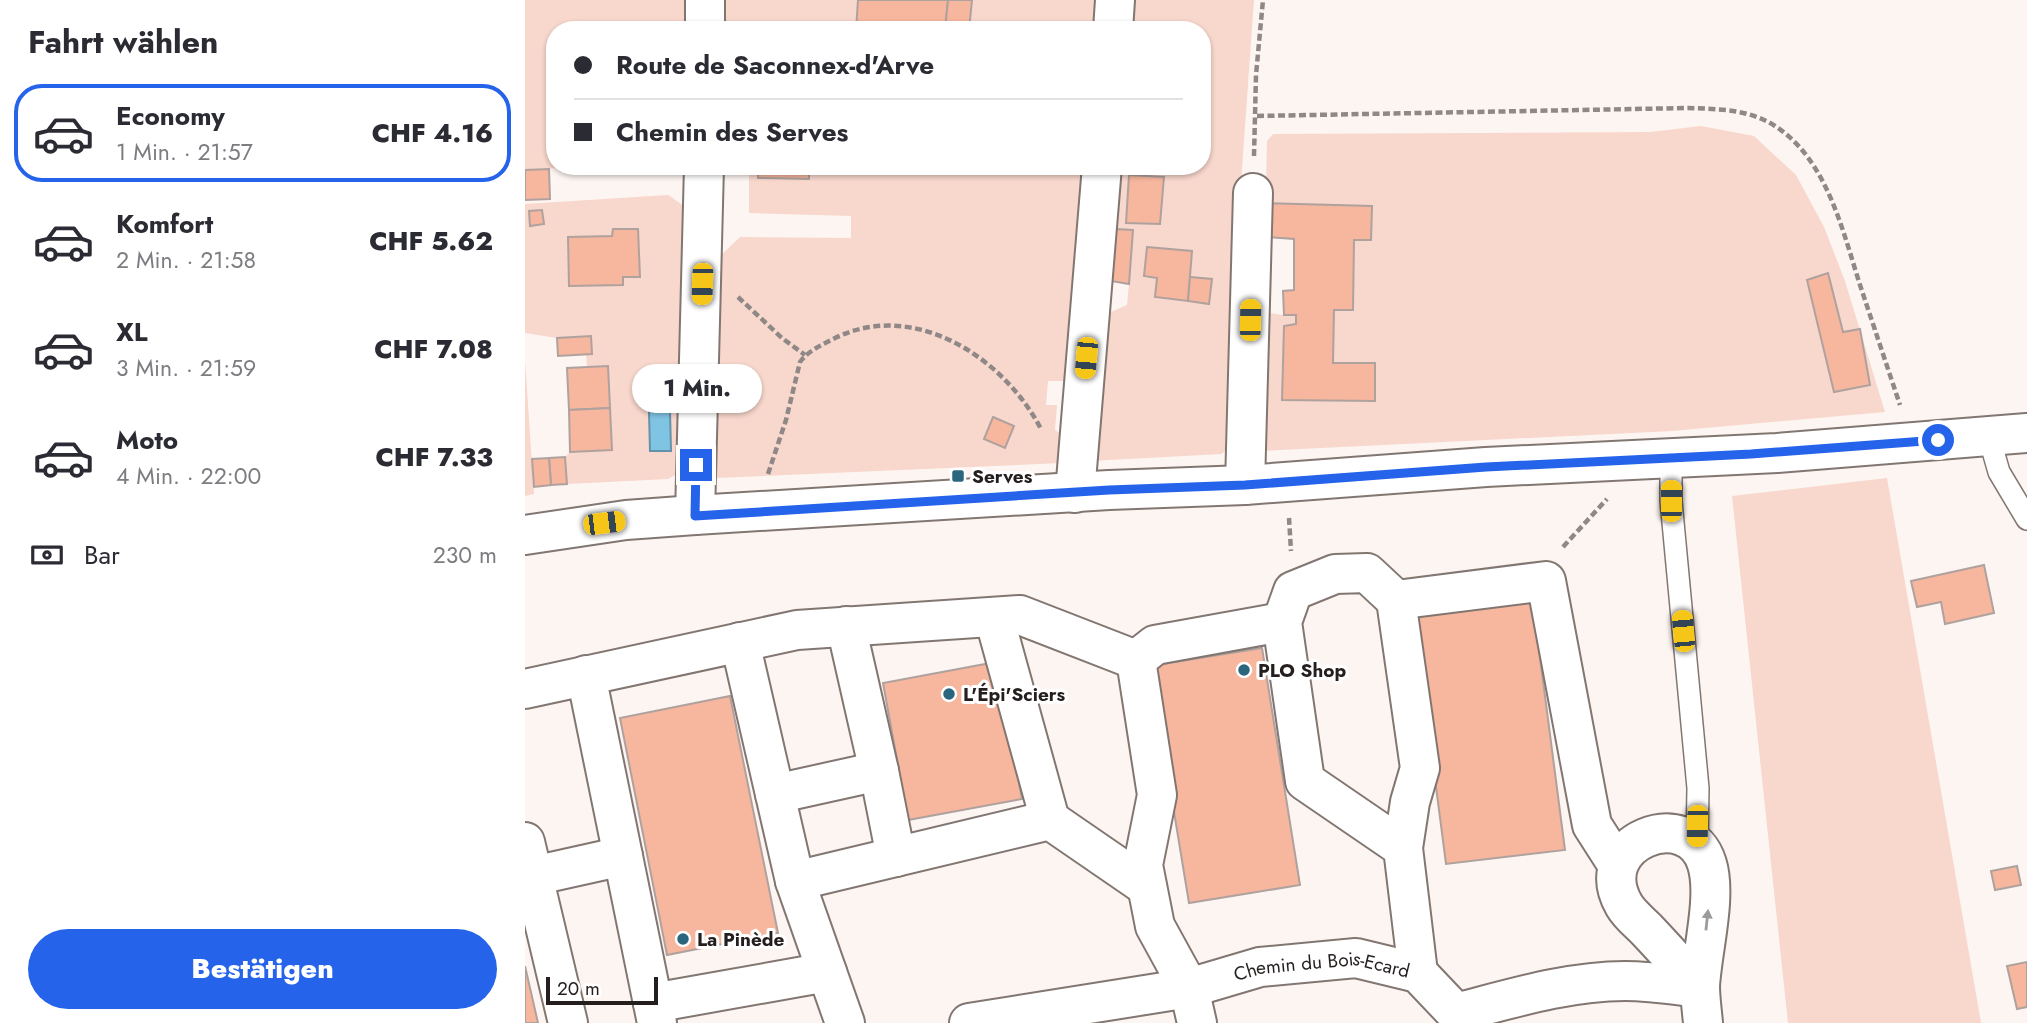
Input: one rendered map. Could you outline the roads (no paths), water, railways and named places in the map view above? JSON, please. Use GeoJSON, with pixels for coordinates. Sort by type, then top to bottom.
{"type":"FeatureCollection","features":[{"type":"Feature","properties":{"kind":"street"},"geometry":{"type":"LineString","coordinates":[[705,0],[705,21]]}},
{"type":"Feature","properties":{"kind":"street"},"geometry":{"type":"LineString","coordinates":[[1114,21],[1115,0]]}},
{"type":"Feature","properties":{"kind":"street"},"geometry":{"type":"LineString","coordinates":[[695,516],[704,175]]}},
{"type":"Feature","properties":{"kind":"street"},"geometry":{"type":"LineString","coordinates":[[1075,493],[1101,175]]}},
{"type":"Feature","properties":{"kind":"street"},"geometry":{"type":"LineString","coordinates":[[1245,485],[1253,193]]}},
{"type":"Feature","properties":{"kind":"street"},"geometry":{"type":"LineString","coordinates":[[525,535],[626,520],[1245,485],[2027,433]]}},
{"type":"Feature","properties":{"kind":"street"},"geometry":{"type":"LineString","coordinates":[[1136,660],[1154,645],[1287,606],[1335,574],[1367,573],[1396,600],[1420,768],[1410,802],[1403,848],[1418,973]]}},
{"type":"Feature","properties":{"kind":"street"},"geometry":{"type":"LineString","coordinates":[[1396,600],[1546,581],[1592,825],[1618,864]]}},
{"type":"Feature","properties":{"kind":"street"},"geometry":{"type":"LineString","coordinates":[[1287,606],[1305,781],[1403,848]]}},
{"type":"Feature","properties":{"kind":"street"},"geometry":{"type":"LineString","coordinates":[[525,689],[797,630],[1020,615],[1136,660]]}},
{"type":"Feature","properties":{"kind":"street"},"geometry":{"type":"LineString","coordinates":[[994,617],[1049,820],[1146,886]]}},
{"type":"Feature","properties":{"kind":"street"},"geometry":{"type":"LineString","coordinates":[[846,626],[896,857]]}},
{"type":"Feature","properties":{"kind":"street"},"geometry":{"type":"LineString","coordinates":[[740,642],[795,881],[845,1023]]}},
{"type":"Feature","properties":{"kind":"street"},"geometry":{"type":"LineString","coordinates":[[1136,660],[1157,796],[1143,865],[1146,886],[1155,926],[1192,1013]]}},
{"type":"Feature","properties":{"kind":"street"},"geometry":{"type":"LineString","coordinates":[[586,675],[655,1013],[827,972]]}},
{"type":"Feature","properties":{"kind":"street"},"geometry":{"type":"LineString","coordinates":[[775,794],[879,771]]}},
{"type":"Feature","properties":{"kind":"street"},"geometry":{"type":"LineString","coordinates":[[795,881],[1049,820]]}},
{"type":"Feature","properties":{"kind":"street"},"geometry":{"type":"LineString","coordinates":[[1675,832],[1697,845],[1707,864],[1709,893],[1702,1005],[1624,906],[1615,881],[1618,864],[1628,847],[1647,836],[1675,832]]}},
{"type":"Feature","properties":{"kind":"street"},"geometry":{"type":"LineString","coordinates":[[568,1023],[529,859],[623,856]]}},
{"type":"Feature","properties":{"kind":"street","name":"Chemin du Bois-Ecard"},"geometry":{"type":"LineString","coordinates":[[969,1023],[1192,1013],[1260,967],[1356,958],[1418,973],[1456,1018],[1524,996],[1592,983],[1650,981],[1702,1005]]}},
{"type":"Feature","properties":{"kind":"lane"},"geometry":{"type":"LineString","coordinates":[[1989,437],[2000,472],[2027,519]]}},
{"type":"Feature","properties":{"kind":"lane"},"geometry":{"type":"LineString","coordinates":[[1657,459],[1671,501],[1698,788],[1697,845]]}},
{"type":"Feature","properties":{"kind":"water"},"geometry":{"type":"Polygon","coordinates":[[[670,411],[671,451],[650,451],[649,412],[670,411]]]}},
{"type":"Feature","properties":{"kind":"place","name":"Serves"},"geometry":{"type":"Point","coordinates":[958,476]}},
{"type":"Feature","properties":{"kind":"place","name":"PLO Shop"},"geometry":{"type":"Point","coordinates":[1244,670]}},
{"type":"Feature","properties":{"kind":"place","name":"L'Épi'Sciers"},"geometry":{"type":"Point","coordinates":[949,694]}},
{"type":"Feature","properties":{"kind":"place","name":"La Pinède"},"geometry":{"type":"Point","coordinates":[683,939]}}]}
